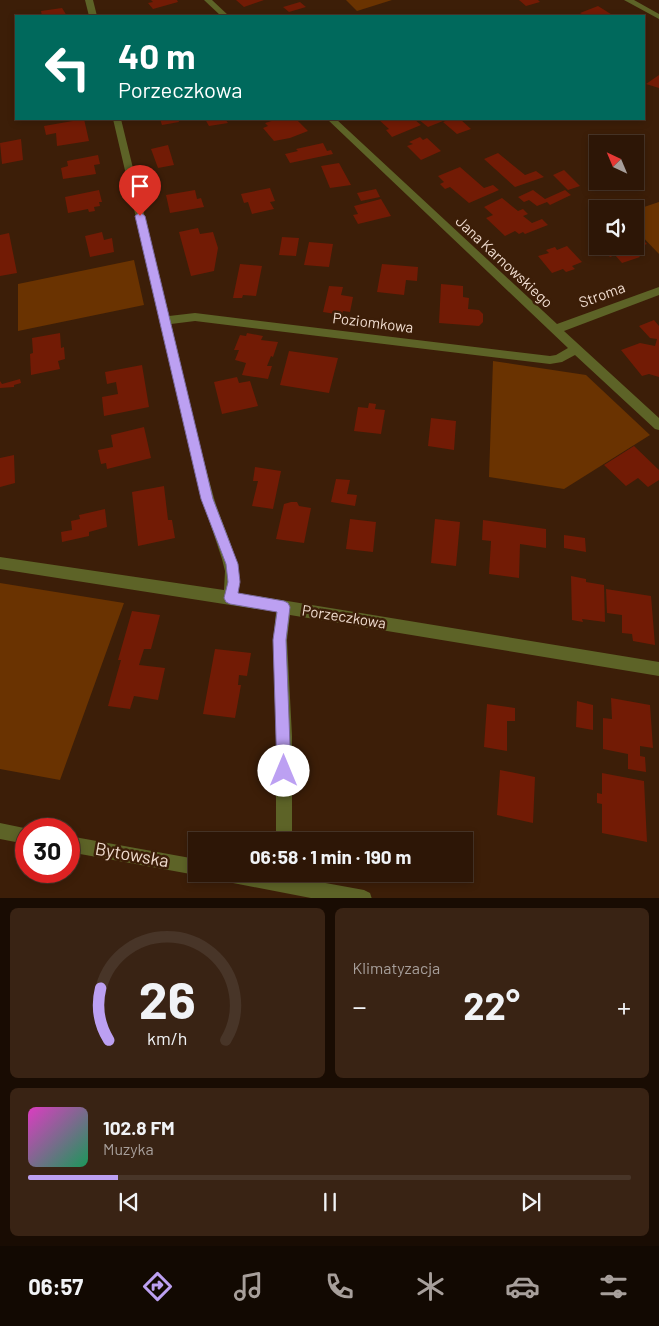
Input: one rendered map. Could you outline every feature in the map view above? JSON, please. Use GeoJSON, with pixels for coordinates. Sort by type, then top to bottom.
{"type":"FeatureCollection","features":[{"type":"Feature","properties":{"kind":"street"},"geometry":{"type":"LineString","coordinates":[[89,0],[93,15]]}},
{"type":"Feature","properties":{"kind":"street"},"geometry":{"type":"LineString","coordinates":[[208,0],[224,15]]}},
{"type":"Feature","properties":{"kind":"street"},"geometry":{"type":"LineString","coordinates":[[628,0],[659,17]]}},
{"type":"Feature","properties":{"kind":"street"},"geometry":{"type":"LineString","coordinates":[[117,120],[207,499],[232,564],[234,582],[230,598]]}},
{"type":"Feature","properties":{"kind":"street","name":"Jana Karnowskiego"},"geometry":{"type":"LineString","coordinates":[[332,120],[659,425]]}},
{"type":"Feature","properties":{"kind":"street","name":"Stroma"},"geometry":{"type":"LineString","coordinates":[[555,330],[572,322],[659,291]]}},
{"type":"Feature","properties":{"kind":"street","name":"Poziomkowa"},"geometry":{"type":"LineString","coordinates":[[165,320],[195,317],[550,360],[558,359],[576,349]]}},
{"type":"Feature","properties":{"kind":"street","name":"Porzeczkowa"},"geometry":{"type":"LineString","coordinates":[[0,563],[230,598],[659,669]]}},
{"type":"Feature","properties":{"kind":"street"},"geometry":{"type":"LineString","coordinates":[[284,607],[280,640],[284,736],[284,832]]}},
{"type":"Feature","properties":{"kind":"street"},"geometry":{"type":"LineString","coordinates":[[0,831],[15,834]]}},
{"type":"Feature","properties":{"kind":"street","name":"Bytowska"},"geometry":{"type":"LineString","coordinates":[[80,846],[188,866]]}},
{"type":"Feature","properties":{"kind":"street"},"geometry":{"type":"LineString","coordinates":[[283,882],[300,893],[364,898]]}},
{"type":"Feature","properties":{"kind":"shaded area"},"geometry":{"type":"Polygon","coordinates":[[[346,0],[392,0],[357,11],[346,0]]]}},
{"type":"Feature","properties":{"kind":"shaded area"},"geometry":{"type":"Polygon","coordinates":[[[659,202],[659,254],[644,238],[644,207],[659,202]]]}},
{"type":"Feature","properties":{"kind":"shaded area"},"geometry":{"type":"Polygon","coordinates":[[[134,260],[144,305],[18,331],[18,284],[134,260]]]}},
{"type":"Feature","properties":{"kind":"shaded area"},"geometry":{"type":"Polygon","coordinates":[[[493,361],[586,375],[650,435],[564,489],[489,477],[493,361]]]}},
{"type":"Feature","properties":{"kind":"shaded area"},"geometry":{"type":"Polygon","coordinates":[[[0,583],[124,603],[60,780],[0,769],[0,583]]]}},
{"type":"Feature","properties":{"kind":"building"},"geometry":{"type":"Polygon","coordinates":[[[151,0],[177,0],[178,2],[153,9],[148,3],[153,2],[151,0]]]}},
{"type":"Feature","properties":{"kind":"building"},"geometry":{"type":"Polygon","coordinates":[[[236,0],[264,0],[244,7],[236,0]]]}},
{"type":"Feature","properties":{"kind":"building"},"geometry":{"type":"Polygon","coordinates":[[[519,0],[538,0],[540,2],[526,6],[519,0]]]}},
{"type":"Feature","properties":{"kind":"building"},"geometry":{"type":"Polygon","coordinates":[[[300,2],[306,7],[289,12],[283,7],[300,2]]]}},
{"type":"Feature","properties":{"kind":"building"},"geometry":{"type":"Polygon","coordinates":[[[598,6],[612,15],[583,15],[580,13],[598,6]]]}},
{"type":"Feature","properties":{"kind":"building"},"geometry":{"type":"Polygon","coordinates":[[[62,8],[66,15],[42,15],[41,11],[62,8]]]}},
{"type":"Feature","properties":{"kind":"building"},"geometry":{"type":"Polygon","coordinates":[[[659,75],[659,88],[646,84],[659,75]]]}},
{"type":"Feature","properties":{"kind":"building"},"geometry":{"type":"Polygon","coordinates":[[[84,120],[89,141],[57,146],[56,133],[46,135],[44,126],[84,120]]]}},
{"type":"Feature","properties":{"kind":"building"},"geometry":{"type":"Polygon","coordinates":[[[160,120],[178,120],[179,122],[162,125],[160,120]]]}},
{"type":"Feature","properties":{"kind":"building"},"geometry":{"type":"Polygon","coordinates":[[[206,120],[226,120],[228,123],[209,126],[206,120]]]}},
{"type":"Feature","properties":{"kind":"building"},"geometry":{"type":"Polygon","coordinates":[[[275,120],[297,120],[308,131],[290,138],[274,141],[263,128],[268,126],[265,123],[275,120]]]}},
{"type":"Feature","properties":{"kind":"building"},"geometry":{"type":"Polygon","coordinates":[[[379,120],[415,120],[421,125],[392,137],[386,130],[389,129],[379,120]]]}},
{"type":"Feature","properties":{"kind":"building"},"geometry":{"type":"Polygon","coordinates":[[[419,120],[443,121],[428,127],[419,120]]]}},
{"type":"Feature","properties":{"kind":"building"},"geometry":{"type":"Polygon","coordinates":[[[461,120],[471,129],[457,134],[443,122],[461,120]]]}},
{"type":"Feature","properties":{"kind":"building"},"geometry":{"type":"Polygon","coordinates":[[[420,137],[423,140],[427,138],[441,151],[421,160],[407,146],[413,144],[409,142],[420,137]]]}},
{"type":"Feature","properties":{"kind":"building"},"geometry":{"type":"Polygon","coordinates":[[[21,139],[23,160],[2,164],[0,143],[21,139]]]}},
{"type":"Feature","properties":{"kind":"building"},"geometry":{"type":"Polygon","coordinates":[[[323,143],[327,151],[331,150],[333,154],[290,163],[285,154],[298,151],[296,149],[323,143]]]}},
{"type":"Feature","properties":{"kind":"building"},"geometry":{"type":"Polygon","coordinates":[[[168,145],[174,165],[158,168],[151,149],[168,145]]]}},
{"type":"Feature","properties":{"kind":"building"},"geometry":{"type":"Polygon","coordinates":[[[498,153],[525,175],[536,171],[544,177],[515,187],[484,159],[498,153]]]}},
{"type":"Feature","properties":{"kind":"building"},"geometry":{"type":"Polygon","coordinates":[[[98,155],[100,164],[94,165],[96,174],[63,179],[61,168],[68,166],[67,161],[98,155]]]}},
{"type":"Feature","properties":{"kind":"building"},"geometry":{"type":"Polygon","coordinates":[[[339,163],[351,185],[330,188],[321,166],[339,163]]]}},
{"type":"Feature","properties":{"kind":"building"},"geometry":{"type":"Polygon","coordinates":[[[460,167],[484,188],[493,185],[499,190],[469,203],[450,187],[445,189],[440,184],[444,182],[438,176],[460,167]]]}},
{"type":"Feature","properties":{"kind":"building"},"geometry":{"type":"Polygon","coordinates":[[[564,170],[580,186],[568,190],[553,175],[564,170]]]}},
{"type":"Feature","properties":{"kind":"building"},"geometry":{"type":"Polygon","coordinates":[[[270,188],[275,201],[270,202],[274,209],[252,214],[248,202],[244,203],[241,194],[270,188]]]}},
{"type":"Feature","properties":{"kind":"building"},"geometry":{"type":"Polygon","coordinates":[[[376,189],[380,197],[361,201],[357,193],[376,189]]]}},
{"type":"Feature","properties":{"kind":"building"},"geometry":{"type":"Polygon","coordinates":[[[99,190],[102,202],[99,202],[100,206],[94,207],[95,211],[89,212],[88,209],[68,213],[65,197],[99,190]]]}},
{"type":"Feature","properties":{"kind":"building"},"geometry":{"type":"Polygon","coordinates":[[[195,190],[197,199],[201,198],[204,207],[170,213],[166,195],[195,190]]]}},
{"type":"Feature","properties":{"kind":"building"},"geometry":{"type":"Polygon","coordinates":[[[533,190],[545,199],[565,190],[571,195],[550,205],[547,202],[537,206],[529,200],[524,202],[518,197],[533,190]]]}},
{"type":"Feature","properties":{"kind":"building"},"geometry":{"type":"Polygon","coordinates":[[[502,198],[518,211],[523,209],[528,214],[523,216],[532,223],[542,219],[548,225],[525,234],[523,232],[519,234],[515,231],[505,236],[486,218],[493,215],[484,207],[502,198]]]}},
{"type":"Feature","properties":{"kind":"building"},"geometry":{"type":"Polygon","coordinates":[[[381,199],[391,216],[358,224],[353,215],[358,214],[354,206],[381,199]]]}},
{"type":"Feature","properties":{"kind":"building"},"geometry":{"type":"Polygon","coordinates":[[[198,228],[200,234],[213,232],[218,248],[214,271],[191,276],[179,232],[198,228]]]}},
{"type":"Feature","properties":{"kind":"building"},"geometry":{"type":"Polygon","coordinates":[[[102,232],[104,240],[112,238],[114,252],[90,257],[85,236],[102,232]]]}},
{"type":"Feature","properties":{"kind":"building"},"geometry":{"type":"Polygon","coordinates":[[[9,233],[17,273],[0,276],[0,235],[9,233]]]}},
{"type":"Feature","properties":{"kind":"building"},"geometry":{"type":"Polygon","coordinates":[[[282,237],[299,238],[296,256],[279,255],[282,237]]]}},
{"type":"Feature","properties":{"kind":"building"},"geometry":{"type":"Polygon","coordinates":[[[309,242],[333,244],[329,267],[304,265],[309,242]]]}},
{"type":"Feature","properties":{"kind":"building"},"geometry":{"type":"Polygon","coordinates":[[[567,246],[582,262],[572,266],[575,269],[566,272],[563,269],[552,273],[538,256],[549,253],[546,250],[555,247],[557,250],[567,246]]]}},
{"type":"Feature","properties":{"kind":"building"},"geometry":{"type":"Polygon","coordinates":[[[615,255],[638,255],[640,257],[622,263],[615,255]]]}},
{"type":"Feature","properties":{"kind":"building"},"geometry":{"type":"Polygon","coordinates":[[[240,264],[262,266],[256,296],[243,295],[242,298],[233,298],[240,264]]]}},
{"type":"Feature","properties":{"kind":"building"},"geometry":{"type":"Polygon","coordinates":[[[382,264],[418,267],[417,281],[406,280],[404,295],[377,292],[382,264]]]}},
{"type":"Feature","properties":{"kind":"building"},"geometry":{"type":"Polygon","coordinates":[[[441,284],[463,286],[463,297],[469,298],[468,309],[479,310],[483,314],[483,322],[479,326],[439,323],[441,284]]]}},
{"type":"Feature","properties":{"kind":"building"},"geometry":{"type":"Polygon","coordinates":[[[329,286],[343,287],[341,295],[353,297],[350,312],[343,311],[342,315],[323,312],[329,286]]]}},
{"type":"Feature","properties":{"kind":"building"},"geometry":{"type":"Polygon","coordinates":[[[654,320],[659,326],[659,377],[649,374],[642,376],[621,350],[640,343],[655,346],[657,339],[650,338],[639,326],[654,320]]]}},
{"type":"Feature","properties":{"kind":"building"},"geometry":{"type":"Polygon","coordinates":[[[60,333],[61,348],[64,347],[65,359],[58,361],[60,369],[31,375],[30,354],[33,353],[32,338],[60,333]]]}},
{"type":"Feature","properties":{"kind":"building"},"geometry":{"type":"Polygon","coordinates":[[[247,333],[263,336],[261,340],[278,342],[273,357],[271,356],[267,366],[272,366],[268,379],[242,375],[246,363],[235,360],[239,350],[234,350],[240,335],[246,336],[247,333]]]}},
{"type":"Feature","properties":{"kind":"building"},"geometry":{"type":"Polygon","coordinates":[[[289,351],[338,358],[329,393],[280,385],[289,351]]]}},
{"type":"Feature","properties":{"kind":"building"},"geometry":{"type":"Polygon","coordinates":[[[142,365],[149,407],[104,416],[102,397],[118,394],[116,382],[107,384],[105,372],[142,365]]]}},
{"type":"Feature","properties":{"kind":"building"},"geometry":{"type":"Polygon","coordinates":[[[237,377],[239,383],[250,381],[258,406],[222,414],[214,382],[237,377]]]}},
{"type":"Feature","properties":{"kind":"building"},"geometry":{"type":"Polygon","coordinates":[[[20,379],[21,383],[14,385],[14,387],[0,388],[0,381],[2,384],[20,379]]]}},
{"type":"Feature","properties":{"kind":"building"},"geometry":{"type":"Polygon","coordinates":[[[369,403],[376,404],[375,409],[385,410],[381,434],[354,431],[358,407],[368,408],[369,403]]]}},
{"type":"Feature","properties":{"kind":"building"},"geometry":{"type":"Polygon","coordinates":[[[431,418],[456,421],[454,450],[428,446],[431,418]]]}},
{"type":"Feature","properties":{"kind":"building"},"geometry":{"type":"Polygon","coordinates":[[[144,427],[151,458],[107,469],[106,463],[101,464],[98,450],[113,447],[111,435],[144,427]]]}},
{"type":"Feature","properties":{"kind":"building"},"geometry":{"type":"Polygon","coordinates":[[[634,446],[659,470],[659,480],[648,487],[638,478],[626,486],[604,465],[634,446]]]}},
{"type":"Feature","properties":{"kind":"building"},"geometry":{"type":"Polygon","coordinates":[[[14,455],[15,483],[0,487],[0,458],[14,455]]]}},
{"type":"Feature","properties":{"kind":"building"},"geometry":{"type":"Polygon","coordinates":[[[255,467],[281,471],[273,509],[252,506],[258,481],[253,481],[255,467]]]}},
{"type":"Feature","properties":{"kind":"building"},"geometry":{"type":"Polygon","coordinates":[[[336,479],[350,480],[347,494],[357,495],[355,506],[331,502],[336,479]]]}},
{"type":"Feature","properties":{"kind":"building"},"geometry":{"type":"Polygon","coordinates":[[[164,486],[168,520],[172,520],[175,538],[138,546],[132,492],[164,486]]]}},
{"type":"Feature","properties":{"kind":"building"},"geometry":{"type":"Polygon","coordinates":[[[297,502],[299,506],[311,508],[304,543],[276,539],[284,504],[297,502]]]}},
{"type":"Feature","properties":{"kind":"building"},"geometry":{"type":"Polygon","coordinates":[[[105,509],[107,527],[89,532],[89,536],[62,542],[61,532],[72,530],[71,521],[80,519],[79,515],[105,509]]]}},
{"type":"Feature","properties":{"kind":"building"},"geometry":{"type":"Polygon","coordinates":[[[350,519],[376,522],[373,552],[346,549],[350,519]]]}},
{"type":"Feature","properties":{"kind":"building"},"geometry":{"type":"Polygon","coordinates":[[[435,519],[460,522],[456,566],[431,563],[435,519]]]}},
{"type":"Feature","properties":{"kind":"building"},"geometry":{"type":"Polygon","coordinates":[[[483,520],[546,529],[546,548],[520,544],[519,578],[489,574],[491,541],[482,540],[483,520]]]}},
{"type":"Feature","properties":{"kind":"building"},"geometry":{"type":"Polygon","coordinates":[[[564,535],[585,538],[586,552],[564,548],[564,535]]]}},
{"type":"Feature","properties":{"kind":"building"},"geometry":{"type":"Polygon","coordinates":[[[571,576],[586,579],[586,582],[604,585],[605,622],[582,619],[583,622],[572,620],[571,576]]]}},
{"type":"Feature","properties":{"kind":"building"},"geometry":{"type":"Polygon","coordinates":[[[606,589],[651,596],[655,645],[633,641],[632,634],[622,633],[622,615],[607,613],[606,589]]]}},
{"type":"Feature","properties":{"kind":"building"},"geometry":{"type":"Polygon","coordinates":[[[132,611],[160,615],[151,649],[144,649],[139,665],[165,668],[158,700],[134,696],[130,709],[108,706],[121,660],[118,660],[132,611]]]}},
{"type":"Feature","properties":{"kind":"building"},"geometry":{"type":"Polygon","coordinates":[[[215,649],[251,653],[247,676],[239,675],[238,685],[241,685],[235,718],[203,714],[215,649]]]}},
{"type":"Feature","properties":{"kind":"building"},"geometry":{"type":"Polygon","coordinates":[[[611,698],[650,705],[653,748],[640,746],[640,756],[645,757],[646,772],[628,769],[628,754],[603,749],[603,718],[612,719],[611,698]]]}},
{"type":"Feature","properties":{"kind":"building"},"geometry":{"type":"Polygon","coordinates":[[[577,701],[593,705],[593,730],[576,727],[577,701]]]}},
{"type":"Feature","properties":{"kind":"building"},"geometry":{"type":"Polygon","coordinates":[[[487,704],[515,708],[515,721],[507,721],[507,751],[484,747],[487,704]]]}},
{"type":"Feature","properties":{"kind":"building"},"geometry":{"type":"Polygon","coordinates":[[[500,770],[535,777],[533,823],[497,815],[500,770]]]}},
{"type":"Feature","properties":{"kind":"building"},"geometry":{"type":"Polygon","coordinates":[[[602,773],[644,781],[647,842],[602,833],[602,804],[597,803],[597,793],[602,794],[602,773]]]}},
{"type":"Feature","properties":{"kind":"route"},"geometry":{"type":"LineString","coordinates":[[140,216],[207,499],[232,564],[234,582],[230,598],[284,607],[280,640],[284,771]]}}]}
